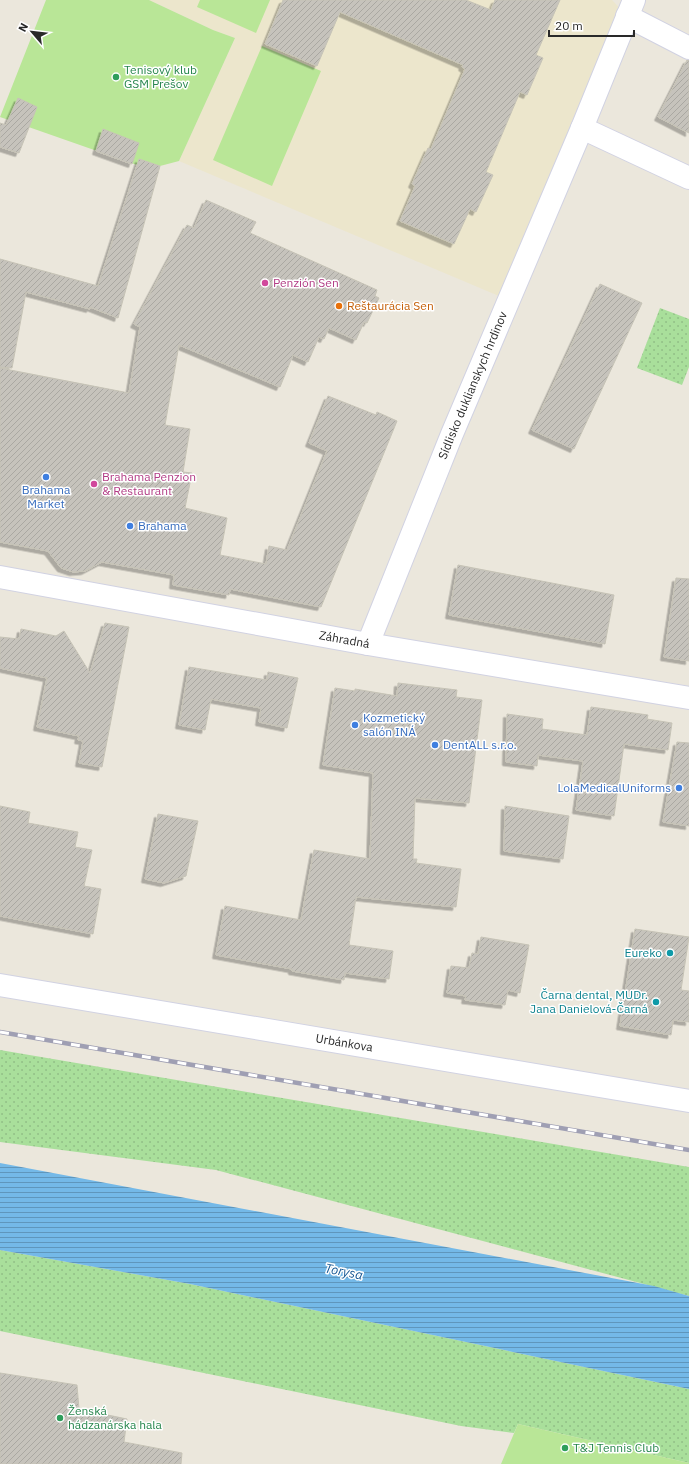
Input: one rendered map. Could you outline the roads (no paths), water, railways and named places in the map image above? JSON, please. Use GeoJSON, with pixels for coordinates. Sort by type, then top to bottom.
{"type":"FeatureCollection","features":[{"type":"Feature","properties":{"kind":"street","name":"Sídlisko duklianskych hrdinov"},"geometry":{"type":"LineString","coordinates":[[368,644],[452,434],[582,128],[631,8],[689,48]]}},
{"type":"Feature","properties":{"kind":"street"},"geometry":{"type":"LineString","coordinates":[[582,128],[689,178]]}},
{"type":"Feature","properties":{"kind":"street","name":"Záhradná"},"geometry":{"type":"LineString","coordinates":[[0,577],[368,644],[689,698]]}},
{"type":"Feature","properties":{"kind":"street","name":"Urbánkova"},"geometry":{"type":"LineString","coordinates":[[0,985],[689,1101]]}},
{"type":"Feature","properties":{"kind":"water","name":"Torysa"},"geometry":{"type":"Polygon","coordinates":[[[0,1163],[654,1286],[689,1296],[689,1389],[190,1284],[0,1250],[0,1163]]]}},
{"type":"Feature","properties":{"kind":"railway"},"geometry":{"type":"LineString","coordinates":[[0,1032],[689,1150]]}},
{"type":"Feature","properties":{"kind":"place","name":"Tenisový klub GSM Prešov"},"geometry":{"type":"Point","coordinates":[116,77]}},
{"type":"Feature","properties":{"kind":"place","name":"Penzión Sen"},"geometry":{"type":"Point","coordinates":[265,283]}},
{"type":"Feature","properties":{"kind":"place","name":"Reštaurácia Sen"},"geometry":{"type":"Point","coordinates":[339,306]}},
{"type":"Feature","properties":{"kind":"place","name":"Brahama Market"},"geometry":{"type":"Point","coordinates":[46,477]}},
{"type":"Feature","properties":{"kind":"place","name":"Brahama Penzion & Restaurant"},"geometry":{"type":"Point","coordinates":[94,484]}},
{"type":"Feature","properties":{"kind":"place","name":"Brahama"},"geometry":{"type":"Point","coordinates":[130,526]}},
{"type":"Feature","properties":{"kind":"place","name":"Kozmetický salón INÁ"},"geometry":{"type":"Point","coordinates":[355,725]}},
{"type":"Feature","properties":{"kind":"place","name":"DentALL s.r.o."},"geometry":{"type":"Point","coordinates":[435,745]}},
{"type":"Feature","properties":{"kind":"place","name":"LolaMedicalUniforms"},"geometry":{"type":"Point","coordinates":[679,788]}},
{"type":"Feature","properties":{"kind":"place","name":"Eureko"},"geometry":{"type":"Point","coordinates":[670,953]}},
{"type":"Feature","properties":{"kind":"place","name":"Čarna dental, MUDr. Jana Danielová-Čarná"},"geometry":{"type":"Point","coordinates":[656,1002]}},
{"type":"Feature","properties":{"kind":"place","name":"Ženská hádzanárska hala"},"geometry":{"type":"Point","coordinates":[60,1418]}},
{"type":"Feature","properties":{"kind":"place","name":"T&J Tennis Club"},"geometry":{"type":"Point","coordinates":[565,1448]}}]}
